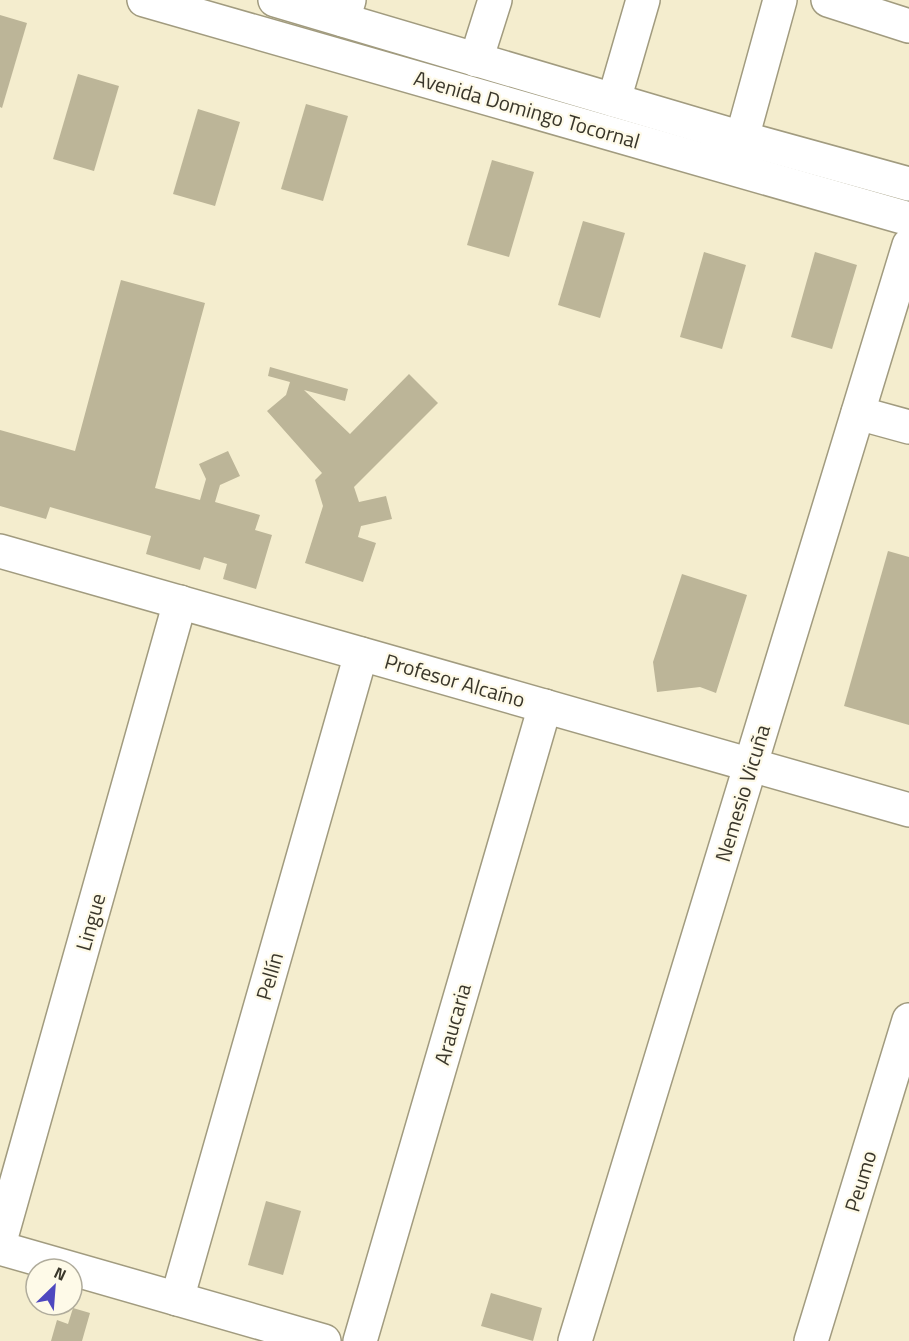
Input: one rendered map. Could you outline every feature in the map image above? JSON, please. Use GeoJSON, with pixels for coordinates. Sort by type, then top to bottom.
{"type":"FeatureCollection","features":[{"type":"Feature","properties":{"kind":"street","name":"Avenida Domingo Tocornal"},"geometry":{"type":"LineString","coordinates":[[144,0],[176,4],[909,219]]}},
{"type":"Feature","properties":{"kind":"street","name":"Avenida Domingo Tocornal"},"geometry":{"type":"LineString","coordinates":[[275,0],[346,10],[476,60],[909,184]]}},
{"type":"Feature","properties":{"kind":"street"},"geometry":{"type":"LineString","coordinates":[[476,60],[495,0]]}},
{"type":"Feature","properties":{"kind":"street"},"geometry":{"type":"LineString","coordinates":[[614,100],[643,0]]}},
{"type":"Feature","properties":{"kind":"street"},"geometry":{"type":"LineString","coordinates":[[742,138],[780,0]]}},
{"type":"Feature","properties":{"kind":"street"},"geometry":{"type":"LineString","coordinates":[[828,0],[909,26]]}},
{"type":"Feature","properties":{"kind":"street","name":"Nemesio Vicuña"},"geometry":{"type":"LineString","coordinates":[[575,1341],[909,245]]}},
{"type":"Feature","properties":{"kind":"street"},"geometry":{"type":"LineString","coordinates":[[858,413],[909,427]]}},
{"type":"Feature","properties":{"kind":"street","name":"Profesor Alcaíno"},"geometry":{"type":"LineString","coordinates":[[1,553],[909,810]]}},
{"type":"Feature","properties":{"kind":"street","name":"Lingue"},"geometry":{"type":"LineString","coordinates":[[0,1241],[180,602]]}},
{"type":"Feature","properties":{"kind":"street","name":"Pellín"},"geometry":{"type":"LineString","coordinates":[[177,1299],[361,654]]}},
{"type":"Feature","properties":{"kind":"street","name":"Araucaria"},"geometry":{"type":"LineString","coordinates":[[360,1341],[545,706]]}},
{"type":"Feature","properties":{"kind":"street","name":"Peumo"},"geometry":{"type":"LineString","coordinates":[[811,1341],[909,1020]]}},
{"type":"Feature","properties":{"kind":"street"},"geometry":{"type":"LineString","coordinates":[[0,1248],[324,1341]]}},
{"type":"Feature","properties":{"kind":"building"},"geometry":{"type":"Polygon","coordinates":[[[0,15],[27,23],[2,108],[0,107],[0,15]]]}},
{"type":"Feature","properties":{"kind":"building"},"geometry":{"type":"Polygon","coordinates":[[[78,74],[119,86],[94,171],[53,159],[78,74]]]}},
{"type":"Feature","properties":{"kind":"building"},"geometry":{"type":"Polygon","coordinates":[[[306,104],[348,116],[323,201],[281,189],[306,104]]]}},
{"type":"Feature","properties":{"kind":"building"},"geometry":{"type":"Polygon","coordinates":[[[198,109],[240,122],[215,206],[173,194],[198,109]]]}},
{"type":"Feature","properties":{"kind":"building"},"geometry":{"type":"Polygon","coordinates":[[[492,160],[534,172],[509,257],[467,245],[492,160]]]}},
{"type":"Feature","properties":{"kind":"building"},"geometry":{"type":"Polygon","coordinates":[[[583,221],[625,233],[600,318],[558,305],[583,221]]]}},
{"type":"Feature","properties":{"kind":"building"},"geometry":{"type":"Polygon","coordinates":[[[704,252],[746,265],[722,349],[680,337],[704,252]]]}},
{"type":"Feature","properties":{"kind":"building"},"geometry":{"type":"Polygon","coordinates":[[[815,252],[857,265],[832,349],[791,337],[815,252]]]}},
{"type":"Feature","properties":{"kind":"building"},"geometry":{"type":"Polygon","coordinates":[[[121,280],[205,303],[155,488],[200,500],[206,479],[199,464],[228,451],[240,476],[220,485],[215,502],[260,515],[255,530],[272,535],[256,589],[223,579],[227,564],[204,557],[200,570],[146,554],[151,536],[50,507],[46,519],[0,506],[0,430],[75,451],[121,280]]]}},
{"type":"Feature","properties":{"kind":"building"},"geometry":{"type":"Polygon","coordinates":[[[270,367],[348,389],[345,401],[304,390],[350,434],[409,374],[438,403],[354,487],[359,502],[386,496],[392,519],[361,526],[358,537],[376,543],[363,582],[305,563],[323,506],[315,480],[322,473],[267,411],[286,395],[290,382],[268,376],[270,367]]]}},
{"type":"Feature","properties":{"kind":"building"},"geometry":{"type":"Polygon","coordinates":[[[888,551],[909,557],[909,725],[844,706],[888,551]]]}},
{"type":"Feature","properties":{"kind":"building"},"geometry":{"type":"Polygon","coordinates":[[[682,574],[747,595],[716,693],[700,687],[657,692],[653,662],[682,574]]]}},
{"type":"Feature","properties":{"kind":"building"},"geometry":{"type":"Polygon","coordinates":[[[266,1201],[301,1211],[283,1275],[248,1265],[266,1201]]]}},
{"type":"Feature","properties":{"kind":"building"},"geometry":{"type":"Polygon","coordinates":[[[491,1293],[542,1308],[533,1341],[481,1326],[491,1293]]]}},
{"type":"Feature","properties":{"kind":"building"},"geometry":{"type":"Polygon","coordinates":[[[84,1311],[90,1313],[82,1341],[51,1341],[57,1320],[68,1324],[70,1317],[84,1317],[84,1311]]]}}]}
